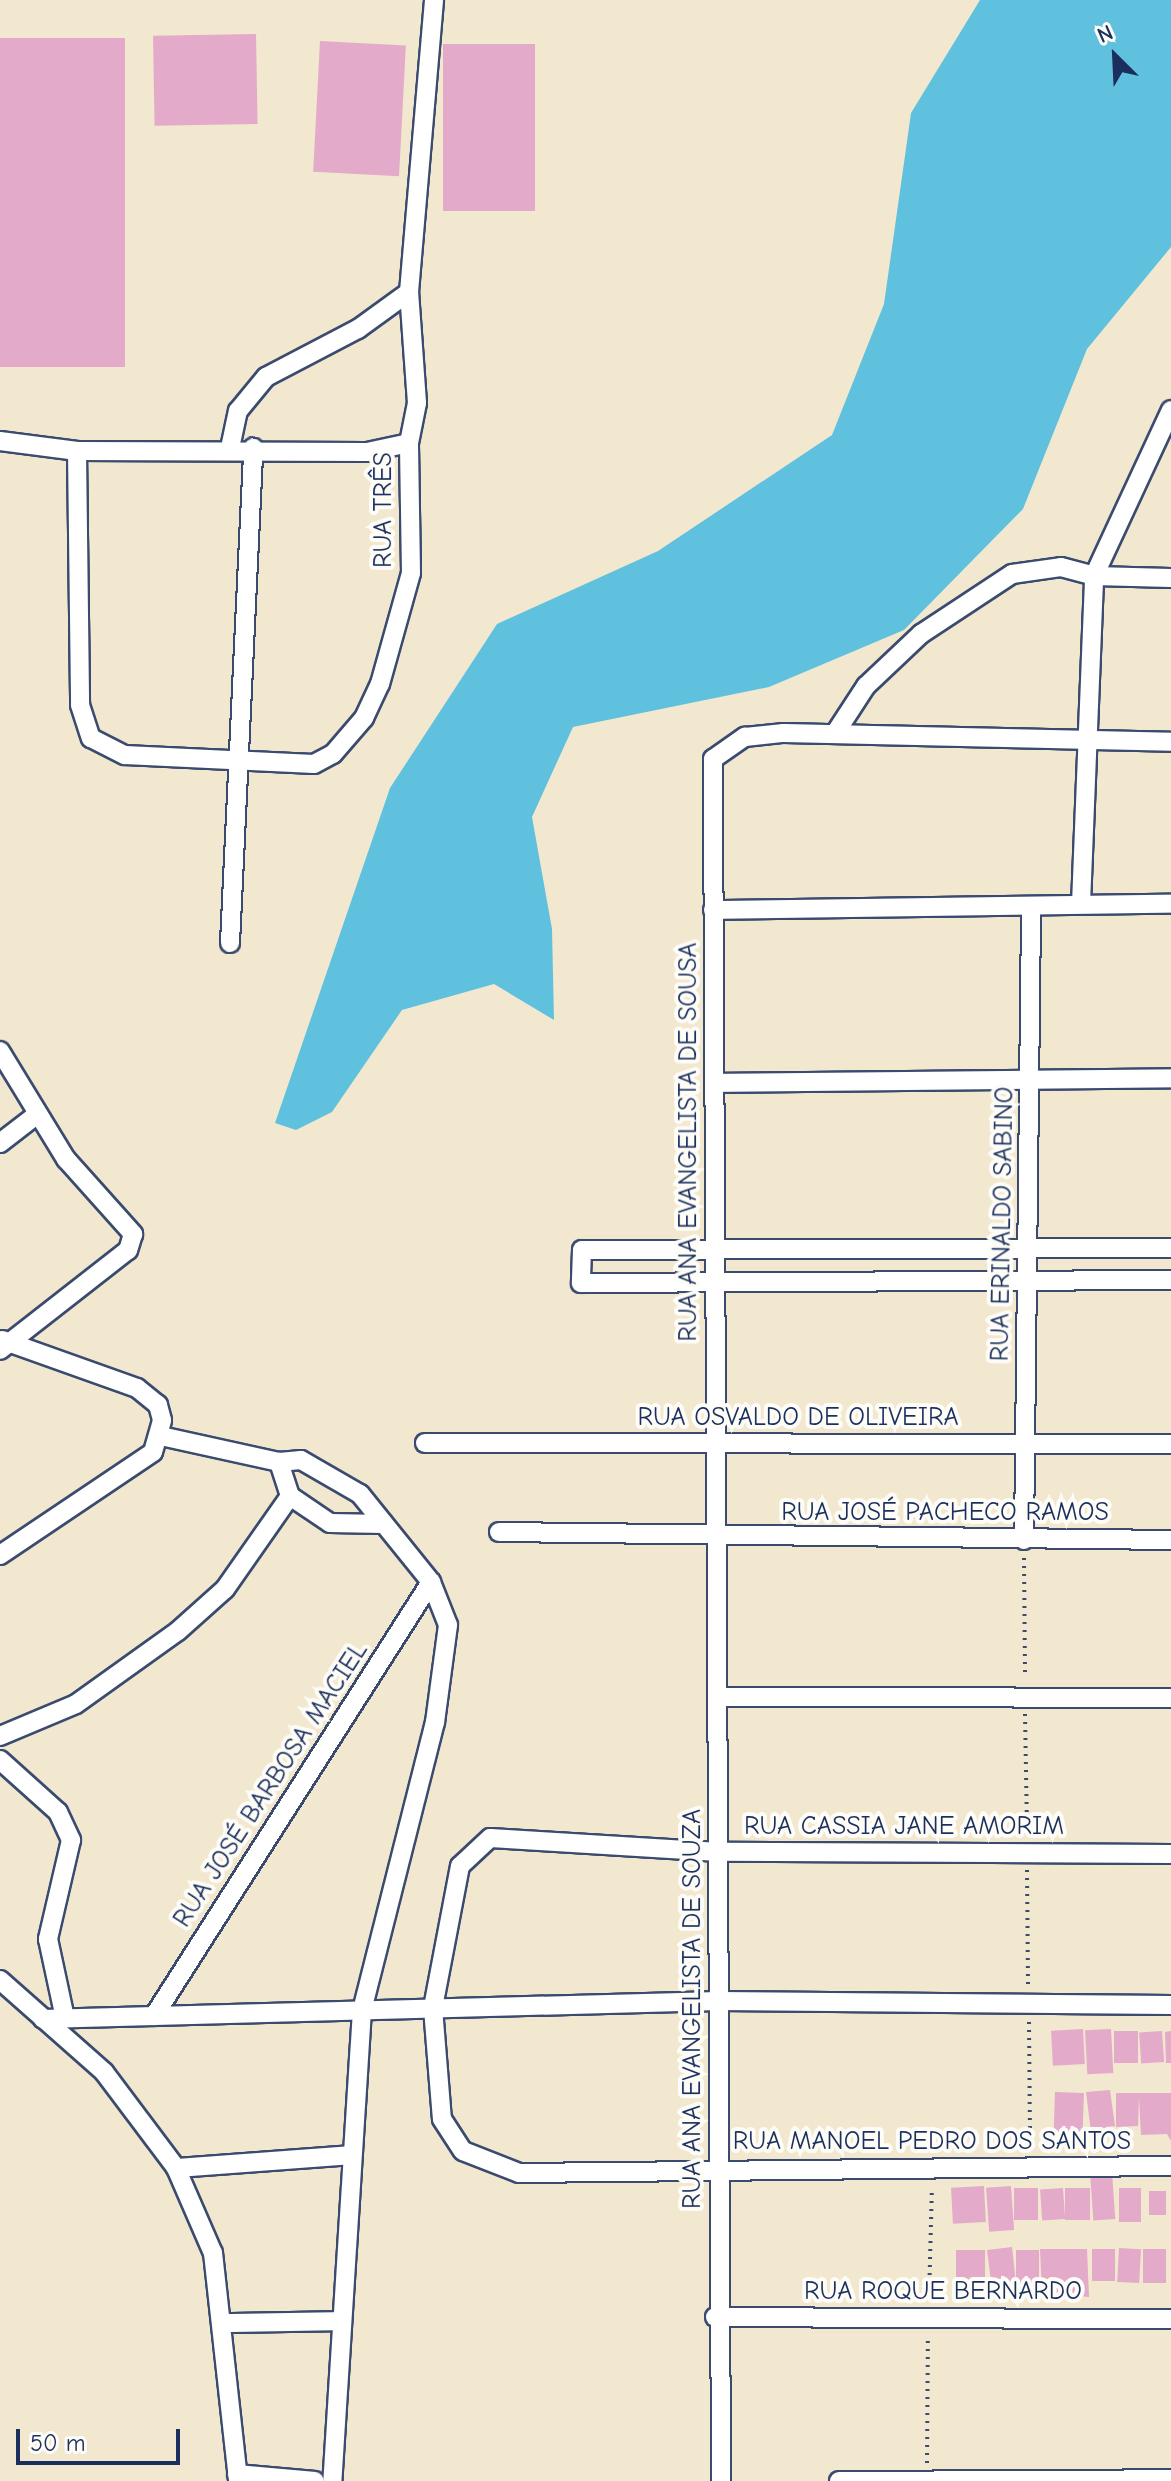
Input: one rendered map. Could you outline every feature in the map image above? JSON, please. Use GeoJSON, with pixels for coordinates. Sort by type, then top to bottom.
{"type":"FeatureCollection","features":[{"type":"Feature","properties":{"kind":"street","name":"RUA TRÊS"},"geometry":{"type":"LineString","coordinates":[[77,451],[80,705],[91,738],[125,755],[314,764],[364,718],[407,597],[409,443],[417,403],[409,292],[434,0]]}},
{"type":"Feature","properties":{"kind":"street"},"geometry":{"type":"LineString","coordinates":[[230,448],[238,411],[266,377],[409,292]]}},
{"type":"Feature","properties":{"kind":"street"},"geometry":{"type":"LineString","coordinates":[[1081,904],[1091,740],[1094,576],[1171,412]]}},
{"type":"Feature","properties":{"kind":"street"},"geometry":{"type":"LineString","coordinates":[[0,441],[77,451],[253,448],[367,452],[409,443]]}},
{"type":"Feature","properties":{"kind":"street"},"geometry":{"type":"LineString","coordinates":[[230,943],[233,761],[253,448]]}},
{"type":"Feature","properties":{"kind":"street"},"geometry":{"type":"LineString","coordinates":[[836,732],[866,686],[977,595],[1038,568],[1094,576],[1171,578]]}},
{"type":"Feature","properties":{"kind":"street"},"geometry":{"type":"LineString","coordinates":[[836,732],[1171,742]]}},
{"type":"Feature","properties":{"kind":"street","name":"RUA ANA EVANGELISTA DE SOUSA"},"geometry":{"type":"LineString","coordinates":[[718,1537],[710,790],[713,759],[722,749],[745,737],[836,732]]}},
{"type":"Feature","properties":{"kind":"street"},"geometry":{"type":"LineString","coordinates":[[713,910],[1031,909],[1081,904],[1171,904]]}},
{"type":"Feature","properties":{"kind":"street","name":"RUA ERINALDO SABINO"},"geometry":{"type":"LineString","coordinates":[[1024,1540],[1031,909]]}},
{"type":"Feature","properties":{"kind":"street"},"geometry":{"type":"LineString","coordinates":[[0,1051],[35,1116],[129,1226],[133,1241],[4,1344]]}},
{"type":"Feature","properties":{"kind":"street"},"geometry":{"type":"LineString","coordinates":[[715,1083],[1031,1077],[1171,1078]]}},
{"type":"Feature","properties":{"kind":"street"},"geometry":{"type":"LineString","coordinates":[[0,1143],[35,1116]]}},
{"type":"Feature","properties":{"kind":"street"},"geometry":{"type":"LineString","coordinates":[[1171,1248],[716,1253],[582,1250],[581,1283],[716,1286],[1171,1280]]}},
{"type":"Feature","properties":{"kind":"street"},"geometry":{"type":"LineString","coordinates":[[0,1555],[124,1475],[161,1436],[158,1405],[137,1388],[4,1344]]}},
{"type":"Feature","properties":{"kind":"street"},"geometry":{"type":"LineString","coordinates":[[161,1436],[279,1462],[301,1460],[360,1494],[431,1582],[448,1625],[435,1722],[362,2010],[338,2321],[332,2481]]}},
{"type":"Feature","properties":{"kind":"street","name":"RUA OSVALDO DE OLIVEIRA"},"geometry":{"type":"LineString","coordinates":[[425,1443],[1171,1444]]}},
{"type":"Feature","properties":{"kind":"street"},"geometry":{"type":"LineString","coordinates":[[279,1462],[290,1496],[330,1523],[384,1524]]}},
{"type":"Feature","properties":{"kind":"street"},"geometry":{"type":"LineString","coordinates":[[0,1736],[76,1704],[178,1631],[225,1589],[290,1496]]}},
{"type":"Feature","properties":{"kind":"street","name":"RUA JOSÉ PACHECO RAMOS"},"geometry":{"type":"LineString","coordinates":[[499,1532],[1171,1540]]}},
{"type":"Feature","properties":{"kind":"street","name":"RUA ANA EVANGELISTA DE SOUZA"},"geometry":{"type":"LineString","coordinates":[[718,1537],[720,2169],[715,2317],[721,2481]]}},
{"type":"Feature","properties":{"kind":"street","name":"RUA JOSÉ BARBOSA MACIEL"},"geometry":{"type":"LineString","coordinates":[[154,2016],[431,1582]]}},
{"type":"Feature","properties":{"kind":"street"},"geometry":{"type":"LineString","coordinates":[[719,1697],[1171,1698]]}},
{"type":"Feature","properties":{"kind":"street"},"geometry":{"type":"LineString","coordinates":[[0,1760],[58,1812],[71,1840],[48,1939],[65,2018]]}},
{"type":"Feature","properties":{"kind":"street","name":"RUA CASSIA JANE AMORIM"},"geometry":{"type":"LineString","coordinates":[[433,2008],[449,1904],[460,1866],[477,1844],[504,1837],[719,1852],[1171,1854]]}},
{"type":"Feature","properties":{"kind":"street"},"geometry":{"type":"LineString","coordinates":[[0,1980],[104,2072],[176,2168],[213,2253],[226,2323],[238,2478],[315,2481]]}},
{"type":"Feature","properties":{"kind":"street"},"geometry":{"type":"LineString","coordinates":[[43,2019],[719,2001],[1171,2005]]}},
{"type":"Feature","properties":{"kind":"street","name":"RUA MANOEL PEDRO DOS SANTOS"},"geometry":{"type":"LineString","coordinates":[[433,2008],[442,2119],[463,2151],[482,2163],[563,2175],[720,2169],[1171,2166]]}},
{"type":"Feature","properties":{"kind":"street"},"geometry":{"type":"LineString","coordinates":[[176,2168],[351,2155]]}},
{"type":"Feature","properties":{"kind":"street","name":"RUA ROQUE BERNARDO"},"geometry":{"type":"LineString","coordinates":[[715,2317],[1171,2319]]}},
{"type":"Feature","properties":{"kind":"street"},"geometry":{"type":"LineString","coordinates":[[226,2323],[338,2321]]}},
{"type":"Feature","properties":{"kind":"street"},"geometry":{"type":"LineString","coordinates":[[839,2481],[1171,2479]]}},
{"type":"Feature","properties":{"kind":"water"},"geometry":{"type":"Polygon","coordinates":[[[980,0],[1171,0],[1171,247],[1087,349],[1023,509],[904,630],[769,687],[573,727],[532,817],[552,929],[554,1020],[494,984],[402,1010],[332,1112],[296,1130],[275,1123],[390,788],[497,624],[658,551],[832,435],[884,304],[911,113],[980,0]]]}},
{"type":"Feature","properties":{"kind":"building"},"geometry":{"type":"Polygon","coordinates":[[[256,34],[258,124],[155,126],[153,36],[256,34]]]}},
{"type":"Feature","properties":{"kind":"building"},"geometry":{"type":"Polygon","coordinates":[[[0,38],[125,38],[125,367],[0,367],[0,38]]]}},
{"type":"Feature","properties":{"kind":"building"},"geometry":{"type":"Polygon","coordinates":[[[320,41],[406,46],[399,176],[313,172],[320,41]]]}},
{"type":"Feature","properties":{"kind":"building"},"geometry":{"type":"Polygon","coordinates":[[[443,44],[535,44],[535,211],[443,211],[443,44]]]}},
{"type":"Feature","properties":{"kind":"building"},"geometry":{"type":"Polygon","coordinates":[[[1083,2029],[1085,2064],[1053,2066],[1051,2031],[1083,2029]]]}},
{"type":"Feature","properties":{"kind":"building"},"geometry":{"type":"Polygon","coordinates":[[[1111,2029],[1113,2073],[1087,2074],[1085,2030],[1111,2029]]]}},
{"type":"Feature","properties":{"kind":"building"},"geometry":{"type":"Polygon","coordinates":[[[1114,2031],[1138,2031],[1138,2063],[1114,2063],[1114,2031]]]}},
{"type":"Feature","properties":{"kind":"building"},"geometry":{"type":"Polygon","coordinates":[[[1162,2031],[1164,2062],[1141,2064],[1139,2033],[1162,2031]]]}},
{"type":"Feature","properties":{"kind":"building"},"geometry":{"type":"Polygon","coordinates":[[[1171,2031],[1171,2063],[1166,2063],[1165,2032],[1171,2031]]]}},
{"type":"Feature","properties":{"kind":"building"},"geometry":{"type":"Polygon","coordinates":[[[1110,2090],[1115,2126],[1106,2127],[1107,2138],[1092,2140],[1086,2092],[1110,2090]]]}},
{"type":"Feature","properties":{"kind":"building"},"geometry":{"type":"Polygon","coordinates":[[[1055,2092],[1084,2093],[1082,2140],[1053,2139],[1055,2092]]]}},
{"type":"Feature","properties":{"kind":"building"},"geometry":{"type":"Polygon","coordinates":[[[1116,2093],[1171,2093],[1171,2141],[1167,2134],[1141,2135],[1139,2098],[1138,2126],[1116,2127],[1116,2093]]]}},
{"type":"Feature","properties":{"kind":"building"},"geometry":{"type":"Polygon","coordinates":[[[1112,2172],[1115,2219],[1093,2220],[1090,2174],[1112,2172]]]}},
{"type":"Feature","properties":{"kind":"building"},"geometry":{"type":"Polygon","coordinates":[[[984,2186],[986,2222],[953,2224],[951,2188],[984,2186]]]}},
{"type":"Feature","properties":{"kind":"building"},"geometry":{"type":"Polygon","coordinates":[[[1011,2186],[1014,2230],[989,2232],[986,2188],[1011,2186]]]}},
{"type":"Feature","properties":{"kind":"building"},"geometry":{"type":"Polygon","coordinates":[[[1014,2188],[1038,2188],[1038,2220],[1014,2220],[1014,2188]]]}},
{"type":"Feature","properties":{"kind":"building"},"geometry":{"type":"Polygon","coordinates":[[[1063,2188],[1065,2219],[1042,2221],[1040,2190],[1063,2188]]]}},
{"type":"Feature","properties":{"kind":"building"},"geometry":{"type":"Polygon","coordinates":[[[1065,2188],[1090,2188],[1090,2220],[1065,2220],[1065,2188]]]}},
{"type":"Feature","properties":{"kind":"building"},"geometry":{"type":"Polygon","coordinates":[[[1119,2188],[1141,2188],[1141,2222],[1119,2222],[1119,2188]]]}},
{"type":"Feature","properties":{"kind":"building"},"geometry":{"type":"Polygon","coordinates":[[[1149,2191],[1166,2191],[1166,2215],[1149,2215],[1149,2191]]]}},
{"type":"Feature","properties":{"kind":"building"},"geometry":{"type":"Polygon","coordinates":[[[1012,2247],[1016,2283],[1006,2284],[1008,2295],[993,2297],[987,2250],[1012,2247]]]}},
{"type":"Feature","properties":{"kind":"building"},"geometry":{"type":"Polygon","coordinates":[[[1119,2248],[1141,2249],[1139,2283],[1117,2282],[1119,2248]]]}},
{"type":"Feature","properties":{"kind":"building"},"geometry":{"type":"Polygon","coordinates":[[[1040,2249],[1087,2249],[1089,2297],[1042,2293],[1040,2249]]]}},
{"type":"Feature","properties":{"kind":"building"},"geometry":{"type":"Polygon","coordinates":[[[1092,2249],[1115,2249],[1115,2281],[1092,2281],[1092,2249]]]}},
{"type":"Feature","properties":{"kind":"building"},"geometry":{"type":"Polygon","coordinates":[[[1143,2249],[1166,2249],[1166,2283],[1143,2283],[1143,2249]]]}},
{"type":"Feature","properties":{"kind":"building"},"geometry":{"type":"Polygon","coordinates":[[[956,2250],[985,2250],[985,2296],[956,2296],[956,2250]]]}},
{"type":"Feature","properties":{"kind":"building"},"geometry":{"type":"Polygon","coordinates":[[[1016,2250],[1039,2250],[1039,2284],[1016,2284],[1016,2250]]]}}]}
